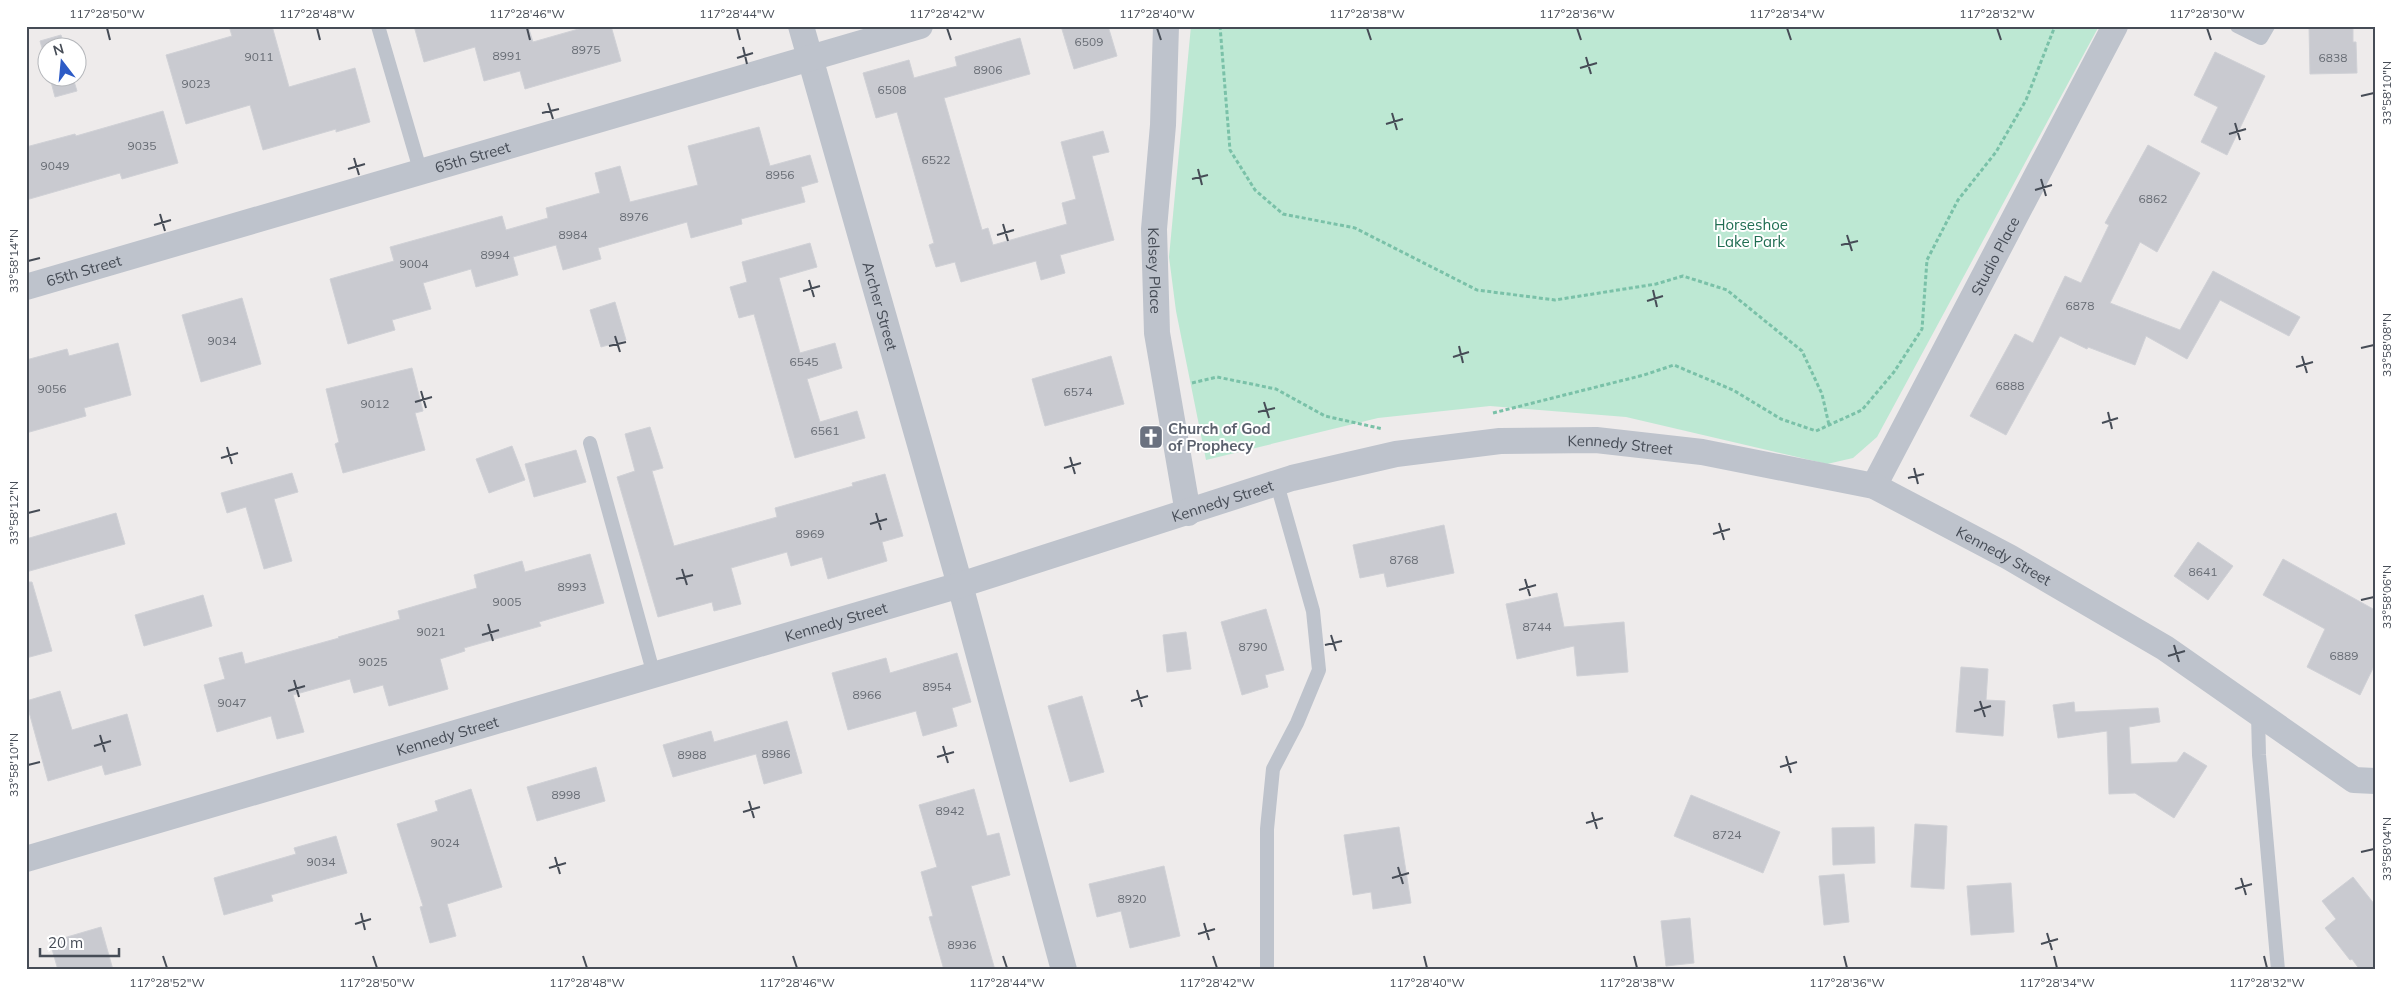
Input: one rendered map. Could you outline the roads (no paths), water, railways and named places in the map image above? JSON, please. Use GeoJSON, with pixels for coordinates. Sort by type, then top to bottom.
{"type":"FeatureCollection","features":[{"type":"Feature","properties":{"kind":"street","name":"Archer Street"},"geometry":{"type":"LineString","coordinates":[[801,26],[960,585],[1064,970]]}},
{"type":"Feature","properties":{"kind":"street","name":"65th Street"},"geometry":{"type":"LineString","coordinates":[[26,287],[920,26]]}},
{"type":"Feature","properties":{"kind":"street","name":"Kelsey Place"},"geometry":{"type":"LineString","coordinates":[[1166,26],[1163,124],[1154,229],[1157,333],[1188,513]]}},
{"type":"Feature","properties":{"kind":"street","name":"Studio Place"},"geometry":{"type":"LineString","coordinates":[[1874,486],[2115,26]]}},
{"type":"Feature","properties":{"kind":"street","name":"Kennedy Street"},"geometry":{"type":"LineString","coordinates":[[26,859],[960,585],[1276,484],[1396,454],[1500,441],[1596,440],[1702,452],[1874,486],[2009,557],[2156,643],[2354,780],[2375,781]]}},
{"type":"Feature","properties":{"kind":"lane"},"geometry":{"type":"LineString","coordinates":[[378,26],[420,173]]}},
{"type":"Feature","properties":{"kind":"lane"},"geometry":{"type":"LineString","coordinates":[[2237,26],[2261,38],[2268,26]]}},
{"type":"Feature","properties":{"kind":"lane"},"geometry":{"type":"LineString","coordinates":[[590,443],[654,675]]}},
{"type":"Feature","properties":{"kind":"lane"},"geometry":{"type":"LineString","coordinates":[[1267,970],[1267,829],[1273,769],[1297,723],[1319,670],[1313,611],[1276,484]]}},
{"type":"Feature","properties":{"kind":"lane"},"geometry":{"type":"LineString","coordinates":[[2258,714],[2259,755],[2278,970]]}},
{"type":"Feature","properties":{"kind":"place","name":"Church of God of Prophecy"},"geometry":{"type":"Point","coordinates":[1151,437]}},
{"type":"Feature","properties":{"kind":"park label","name":"Horseshoe Lake Park"},"geometry":{"type":"Point","coordinates":[1751,232]}}]}
